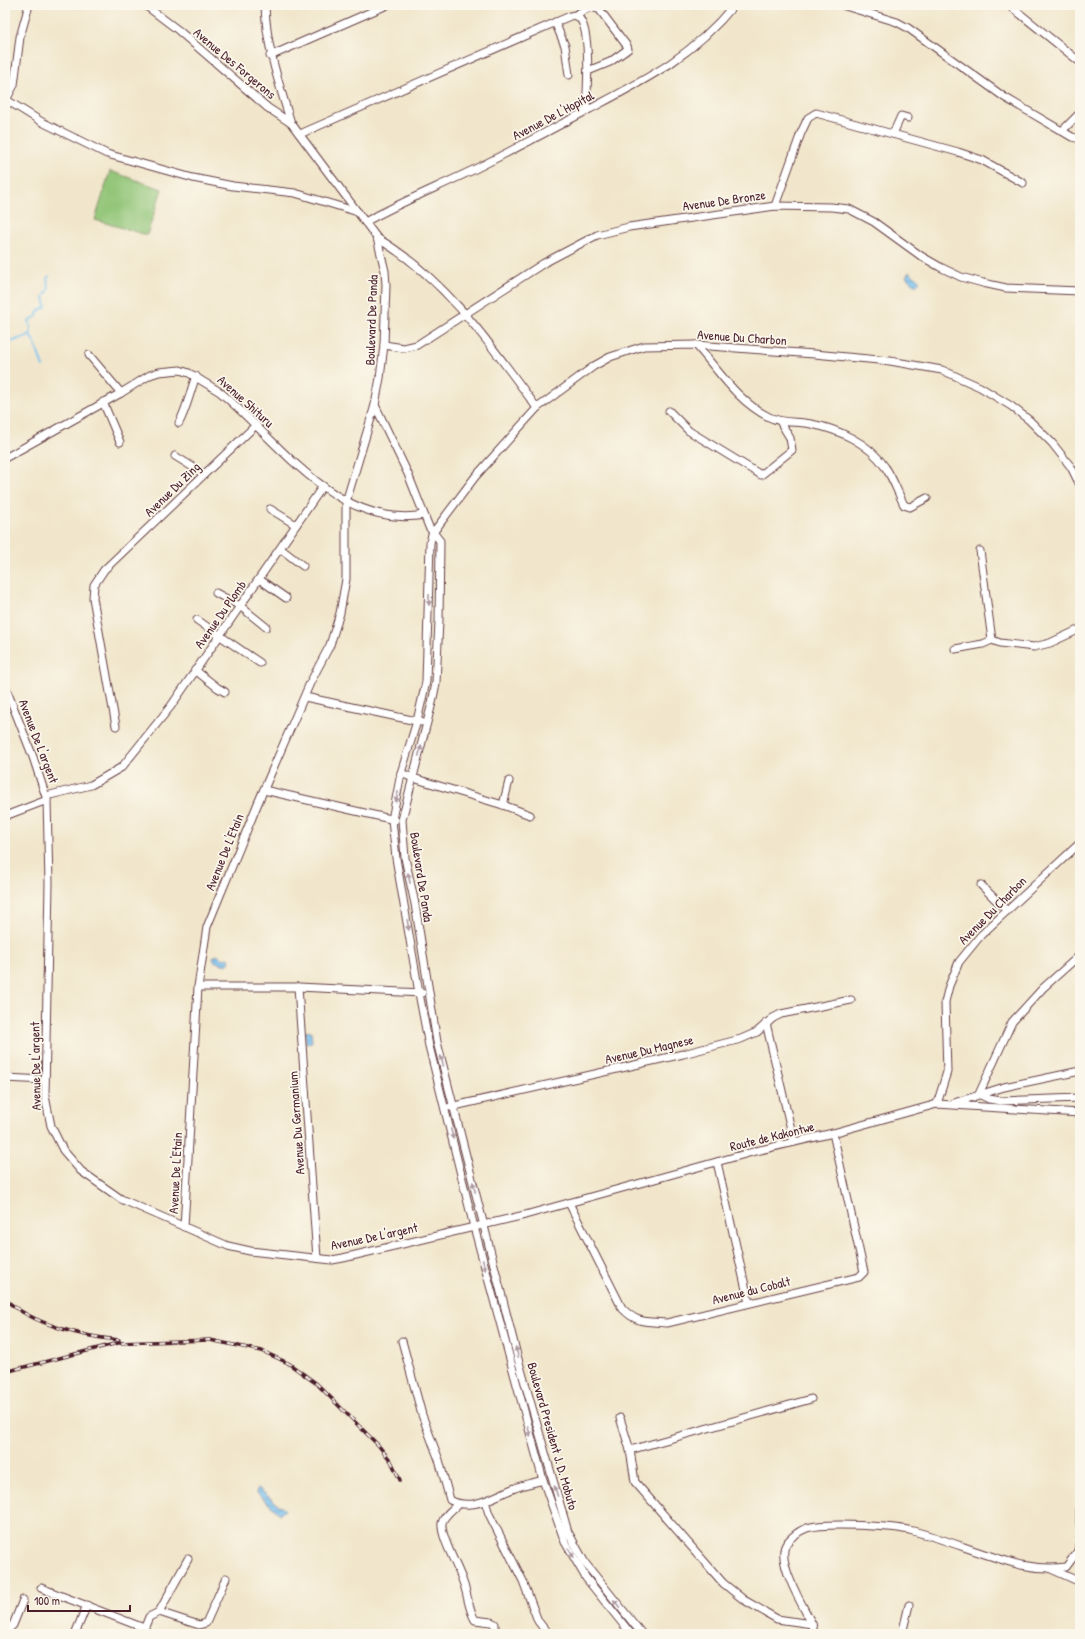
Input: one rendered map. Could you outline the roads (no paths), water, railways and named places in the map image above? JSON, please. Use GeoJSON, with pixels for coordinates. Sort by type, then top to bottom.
{"type":"FeatureCollection","features":[{"type":"Feature","properties":{"kind":"street"},"geometry":{"type":"LineString","coordinates":[[30,5],[20,37],[14,85],[6,99],[42,122],[107,154],[193,178],[232,186],[295,193],[358,212]]}},
{"type":"Feature","properties":{"kind":"street","name":"Avenue Des Forgerons"},"geometry":{"type":"LineString","coordinates":[[145,5],[178,30],[268,108],[291,123]]}},
{"type":"Feature","properties":{"kind":"street"},"geometry":{"type":"LineString","coordinates":[[265,5],[270,56],[291,123]]}},
{"type":"Feature","properties":{"kind":"street"},"geometry":{"type":"LineString","coordinates":[[270,56],[387,5]]}},
{"type":"Feature","properties":{"kind":"street","name":"Avenue De L'Hopital"},"geometry":{"type":"LineString","coordinates":[[365,222],[395,205],[474,170],[642,82],[674,63],[706,36],[734,5]]}},
{"type":"Feature","properties":{"kind":"street"},"geometry":{"type":"LineString","coordinates":[[842,5],[897,22],[908,28],[1004,97],[1080,139]]}},
{"type":"Feature","properties":{"kind":"street"},"geometry":{"type":"LineString","coordinates":[[1009,5],[1080,62]]}},
{"type":"Feature","properties":{"kind":"street"},"geometry":{"type":"LineString","coordinates":[[300,134],[555,22],[575,15],[581,7],[599,9],[626,43],[628,49],[610,62],[588,71]]}},
{"type":"Feature","properties":{"kind":"street"},"geometry":{"type":"LineString","coordinates":[[575,15],[579,17],[584,29],[588,71],[586,111]]}},
{"type":"Feature","properties":{"kind":"street"},"geometry":{"type":"LineString","coordinates":[[555,22],[564,46],[569,75]]}},
{"type":"Feature","properties":{"kind":"street"},"geometry":{"type":"LineString","coordinates":[[1063,130],[1080,112]]}},
{"type":"Feature","properties":{"kind":"street"},"geometry":{"type":"LineString","coordinates":[[775,206],[801,133],[811,115],[821,113],[982,160],[1023,183]]}},
{"type":"Feature","properties":{"kind":"street"},"geometry":{"type":"LineString","coordinates":[[893,134],[900,116],[908,118]]}},
{"type":"Feature","properties":{"kind":"street","name":"Boulevard De Panda"},"geometry":{"type":"LineString","coordinates":[[291,123],[377,238],[385,271],[384,345],[375,405],[408,474],[432,534],[440,541],[439,621],[436,683],[402,820],[405,858],[415,904],[437,1042],[483,1225]]}},
{"type":"Feature","properties":{"kind":"street","name":"Avenue De Bronze"},"geometry":{"type":"LineString","coordinates":[[384,345],[404,348],[411,347],[425,341],[544,263],[585,241],[606,232],[682,218],[775,206],[831,206],[849,209],[874,222],[920,256],[940,268],[968,279],[1006,288],[1080,291]]}},
{"type":"Feature","properties":{"kind":"street"},"geometry":{"type":"LineString","coordinates":[[377,238],[413,262],[443,289],[465,314],[537,408]]}},
{"type":"Feature","properties":{"kind":"street"},"geometry":{"type":"LineString","coordinates":[[696,345],[736,393],[752,407],[782,422],[796,422],[821,426],[860,442],[869,448],[886,467],[904,505],[910,507],[928,498]]}},
{"type":"Feature","properties":{"kind":"street","name":"Avenue Du Charbon"},"geometry":{"type":"LineString","coordinates":[[432,534],[471,482],[537,408],[594,366],[610,357],[644,346],[696,345],[890,361],[942,370],[962,378],[1011,406],[1029,420],[1052,443],[1071,467],[1080,485]]}},
{"type":"Feature","properties":{"kind":"street"},"geometry":{"type":"LineString","coordinates":[[89,355],[121,393]]}},
{"type":"Feature","properties":{"kind":"street","name":"Avenue Shituru"},"geometry":{"type":"LineString","coordinates":[[5,458],[121,393],[150,375],[159,372],[180,370],[196,376],[220,392],[322,486],[346,502],[382,515],[405,517],[424,515]]}},
{"type":"Feature","properties":{"kind":"street"},"geometry":{"type":"LineString","coordinates":[[179,423],[187,408],[190,390],[196,376]]}},
{"type":"Feature","properties":{"kind":"street"},"geometry":{"type":"LineString","coordinates":[[103,402],[120,442]]}},
{"type":"Feature","properties":{"kind":"street","name":"Avenue De L'Etain"},"geometry":{"type":"LineString","coordinates":[[184,1227],[198,987],[206,927],[304,697],[330,645],[340,613],[346,579],[346,502],[375,405]]}},
{"type":"Feature","properties":{"kind":"street"},"geometry":{"type":"LineString","coordinates":[[669,411],[689,431],[761,475],[792,450],[790,438],[782,422]]}},
{"type":"Feature","properties":{"kind":"street","name":"Avenue Du Zing"},"geometry":{"type":"LineString","coordinates":[[116,726],[93,598],[94,585],[104,570],[256,425]]}},
{"type":"Feature","properties":{"kind":"street"},"geometry":{"type":"LineString","coordinates":[[174,456],[204,474]]}},
{"type":"Feature","properties":{"kind":"street","name":"Avenue Du Plomb"},"geometry":{"type":"LineString","coordinates":[[6,817],[47,798],[91,785],[116,772],[134,754],[171,706],[281,549],[322,486]]}},
{"type":"Feature","properties":{"kind":"street"},"geometry":{"type":"LineString","coordinates":[[270,509],[296,525]]}},
{"type":"Feature","properties":{"kind":"street","name":"Boulevard De Panda"},"geometry":{"type":"LineString","coordinates":[[432,534],[430,544],[429,621],[426,682],[417,721],[401,773],[392,820],[396,858],[429,1046],[446,1108],[474,1227]]}},
{"type":"Feature","properties":{"kind":"street"},"geometry":{"type":"LineString","coordinates":[[281,549],[303,566]]}},
{"type":"Feature","properties":{"kind":"street"},"geometry":{"type":"LineString","coordinates":[[980,551],[992,640]]}},
{"type":"Feature","properties":{"kind":"street"},"geometry":{"type":"LineString","coordinates":[[259,579],[286,598]]}},
{"type":"Feature","properties":{"kind":"street"},"geometry":{"type":"LineString","coordinates":[[430,580],[440,580]]}},
{"type":"Feature","properties":{"kind":"street"},"geometry":{"type":"LineString","coordinates":[[216,593],[240,606],[266,627]]}},
{"type":"Feature","properties":{"kind":"street"},"geometry":{"type":"LineString","coordinates":[[197,620],[260,663]]}},
{"type":"Feature","properties":{"kind":"street"},"geometry":{"type":"LineString","coordinates":[[429,621],[439,621]]}},
{"type":"Feature","properties":{"kind":"street"},"geometry":{"type":"LineString","coordinates":[[954,649],[983,644],[992,640],[1000,643],[1040,646],[1080,629]]}},
{"type":"Feature","properties":{"kind":"street"},"geometry":{"type":"LineString","coordinates":[[195,670],[218,688],[226,692]]}},
{"type":"Feature","properties":{"kind":"street","name":"Avenue De L'argent"},"geometry":{"type":"LineString","coordinates":[[5,686],[33,757],[47,798],[49,883],[45,1096],[51,1126],[60,1144],[74,1164],[121,1199],[228,1246],[250,1251],[332,1260],[474,1227]]}},
{"type":"Feature","properties":{"kind":"street"},"geometry":{"type":"LineString","coordinates":[[304,697],[427,724]]}},
{"type":"Feature","properties":{"kind":"street"},"geometry":{"type":"LineString","coordinates":[[401,773],[530,815]]}},
{"type":"Feature","properties":{"kind":"street"},"geometry":{"type":"LineString","coordinates":[[503,805],[509,781]]}},
{"type":"Feature","properties":{"kind":"street"},"geometry":{"type":"LineString","coordinates":[[264,790],[392,820],[402,820]]}},
{"type":"Feature","properties":{"kind":"street","name":"Avenue Du Charbon"},"geometry":{"type":"LineString","coordinates":[[937,1104],[947,1072],[948,1057],[945,1002],[949,986],[959,962],[968,949],[1080,843]]}},
{"type":"Feature","properties":{"kind":"street"},"geometry":{"type":"LineString","coordinates":[[981,885],[1007,911]]}},
{"type":"Feature","properties":{"kind":"street"},"geometry":{"type":"LineString","coordinates":[[979,1094],[1012,1022],[1043,988],[1080,955]]}},
{"type":"Feature","properties":{"kind":"street"},"geometry":{"type":"LineString","coordinates":[[198,987],[298,987],[428,993]]}},
{"type":"Feature","properties":{"kind":"street","name":"Avenue Du Germanium"},"geometry":{"type":"LineString","coordinates":[[298,987],[317,1258]]}},
{"type":"Feature","properties":{"kind":"street","name":"Avenue Du Magnese"},"geometry":{"type":"LineString","coordinates":[[446,1108],[741,1039],[758,1032],[766,1023],[781,1014],[852,1000]]}},
{"type":"Feature","properties":{"kind":"street"},"geometry":{"type":"LineString","coordinates":[[766,1023],[794,1142]]}},
{"type":"Feature","properties":{"kind":"street"},"geometry":{"type":"LineString","coordinates":[[952,1104],[979,1094],[1080,1071]]}},
{"type":"Feature","properties":{"kind":"street"},"geometry":{"type":"LineString","coordinates":[[5,1078],[45,1080]]}},
{"type":"Feature","properties":{"kind":"street"},"geometry":{"type":"LineString","coordinates":[[979,1094],[989,1099],[1001,1101],[1080,1098]]}},
{"type":"Feature","properties":{"kind":"street","name":"Route de Kakontwe"},"geometry":{"type":"LineString","coordinates":[[474,1227],[569,1203],[717,1162],[833,1133],[937,1104],[1080,1112]]}},
{"type":"Feature","properties":{"kind":"street","name":"Avenue du Cobalt"},"geometry":{"type":"LineString","coordinates":[[569,1203],[622,1308],[630,1317],[637,1320],[667,1323],[859,1276],[864,1272],[833,1133]]}},
{"type":"Feature","properties":{"kind":"street"},"geometry":{"type":"LineString","coordinates":[[717,1162],[748,1303]]}},
{"type":"Feature","properties":{"kind":"street","name":"Boulevard President J. D. Mobuto"},"geometry":{"type":"LineString","coordinates":[[483,1225],[533,1412],[568,1532],[584,1563],[642,1634]]}},
{"type":"Feature","properties":{"kind":"street","name":"Boulevard President J. D. Mobuto"},"geometry":{"type":"LineString","coordinates":[[474,1227],[543,1480],[565,1542],[586,1578],[630,1634]]}},
{"type":"Feature","properties":{"kind":"street"},"geometry":{"type":"LineString","coordinates":[[402,1341],[422,1415],[450,1500],[458,1504],[466,1505],[485,1501],[517,1487],[543,1480]]}},
{"type":"Feature","properties":{"kind":"street"},"geometry":{"type":"LineString","coordinates":[[630,1450],[811,1400]]}},
{"type":"Feature","properties":{"kind":"street"},"geometry":{"type":"LineString","coordinates":[[525,1415],[533,1412]]}},
{"type":"Feature","properties":{"kind":"street"},"geometry":{"type":"LineString","coordinates":[[620,1418],[630,1450],[636,1482],[723,1584],[744,1600],[777,1619],[812,1624]]}},
{"type":"Feature","properties":{"kind":"street"},"geometry":{"type":"LineString","coordinates":[[485,1501],[489,1514],[523,1581],[538,1621],[548,1634]]}},
{"type":"Feature","properties":{"kind":"street"},"geometry":{"type":"LineString","coordinates":[[458,1504],[446,1516],[442,1524],[445,1538],[464,1582],[470,1612],[475,1620],[492,1622],[495,1624],[495,1634]]}},
{"type":"Feature","properties":{"kind":"street"},"geometry":{"type":"LineString","coordinates":[[1080,1510],[1080,1525]]}},
{"type":"Feature","properties":{"kind":"street"},"geometry":{"type":"LineString","coordinates":[[814,1634],[812,1624],[784,1565],[784,1550],[792,1537],[807,1528],[832,1526],[885,1527],[913,1531],[1021,1565],[1051,1569],[1066,1567],[1078,1551],[1080,1539]]}},
{"type":"Feature","properties":{"kind":"street"},"geometry":{"type":"LineString","coordinates":[[41,1588],[87,1605],[143,1631],[149,1617],[159,1612],[188,1559]]}},
{"type":"Feature","properties":{"kind":"street"},"geometry":{"type":"LineString","coordinates":[[1051,1569],[1080,1582]]}},
{"type":"Feature","properties":{"kind":"street"},"geometry":{"type":"LineString","coordinates":[[159,1612],[199,1625],[206,1623],[226,1578]]}},
{"type":"Feature","properties":{"kind":"street"},"geometry":{"type":"LineString","coordinates":[[5,1632],[13,1625],[24,1600]]}},
{"type":"Feature","properties":{"kind":"street"},"geometry":{"type":"LineString","coordinates":[[75,1634],[87,1605]]}},
{"type":"Feature","properties":{"kind":"street"},"geometry":{"type":"LineString","coordinates":[[902,1634],[909,1605]]}},
{"type":"Feature","properties":{"kind":"water"},"geometry":{"type":"Polygon","coordinates":[[[909,272],[920,281],[916,286],[906,277],[909,272]]]}},
{"type":"Feature","properties":{"kind":"water"},"geometry":{"type":"Polygon","coordinates":[[[217,955],[222,959],[229,958],[230,962],[226,965],[214,961],[213,957],[217,955]]]}},
{"type":"Feature","properties":{"kind":"water"},"geometry":{"type":"Polygon","coordinates":[[[311,1031],[312,1042],[306,1043],[305,1032],[311,1031]]]}},
{"type":"Feature","properties":{"kind":"water"},"geometry":{"type":"Polygon","coordinates":[[[258,1488],[285,1510],[280,1514],[256,1492],[258,1488]]]}},
{"type":"Feature","properties":{"kind":"waterway"},"geometry":{"type":"LineString","coordinates":[[5,344],[30,335],[31,328],[29,321],[37,316],[38,311],[46,307],[44,297],[49,289],[47,279],[49,276]]}},
{"type":"Feature","properties":{"kind":"waterway"},"geometry":{"type":"LineString","coordinates":[[30,335],[35,344],[43,367]]}},
{"type":"Feature","properties":{"kind":"railway"},"geometry":{"type":"LineString","coordinates":[[5,1299],[29,1316],[59,1328],[90,1336],[119,1340]]}},
{"type":"Feature","properties":{"kind":"railway"},"geometry":{"type":"LineString","coordinates":[[5,1372],[118,1343],[210,1340],[262,1351],[288,1363],[317,1384],[378,1445],[391,1461],[400,1480]]}}]}
